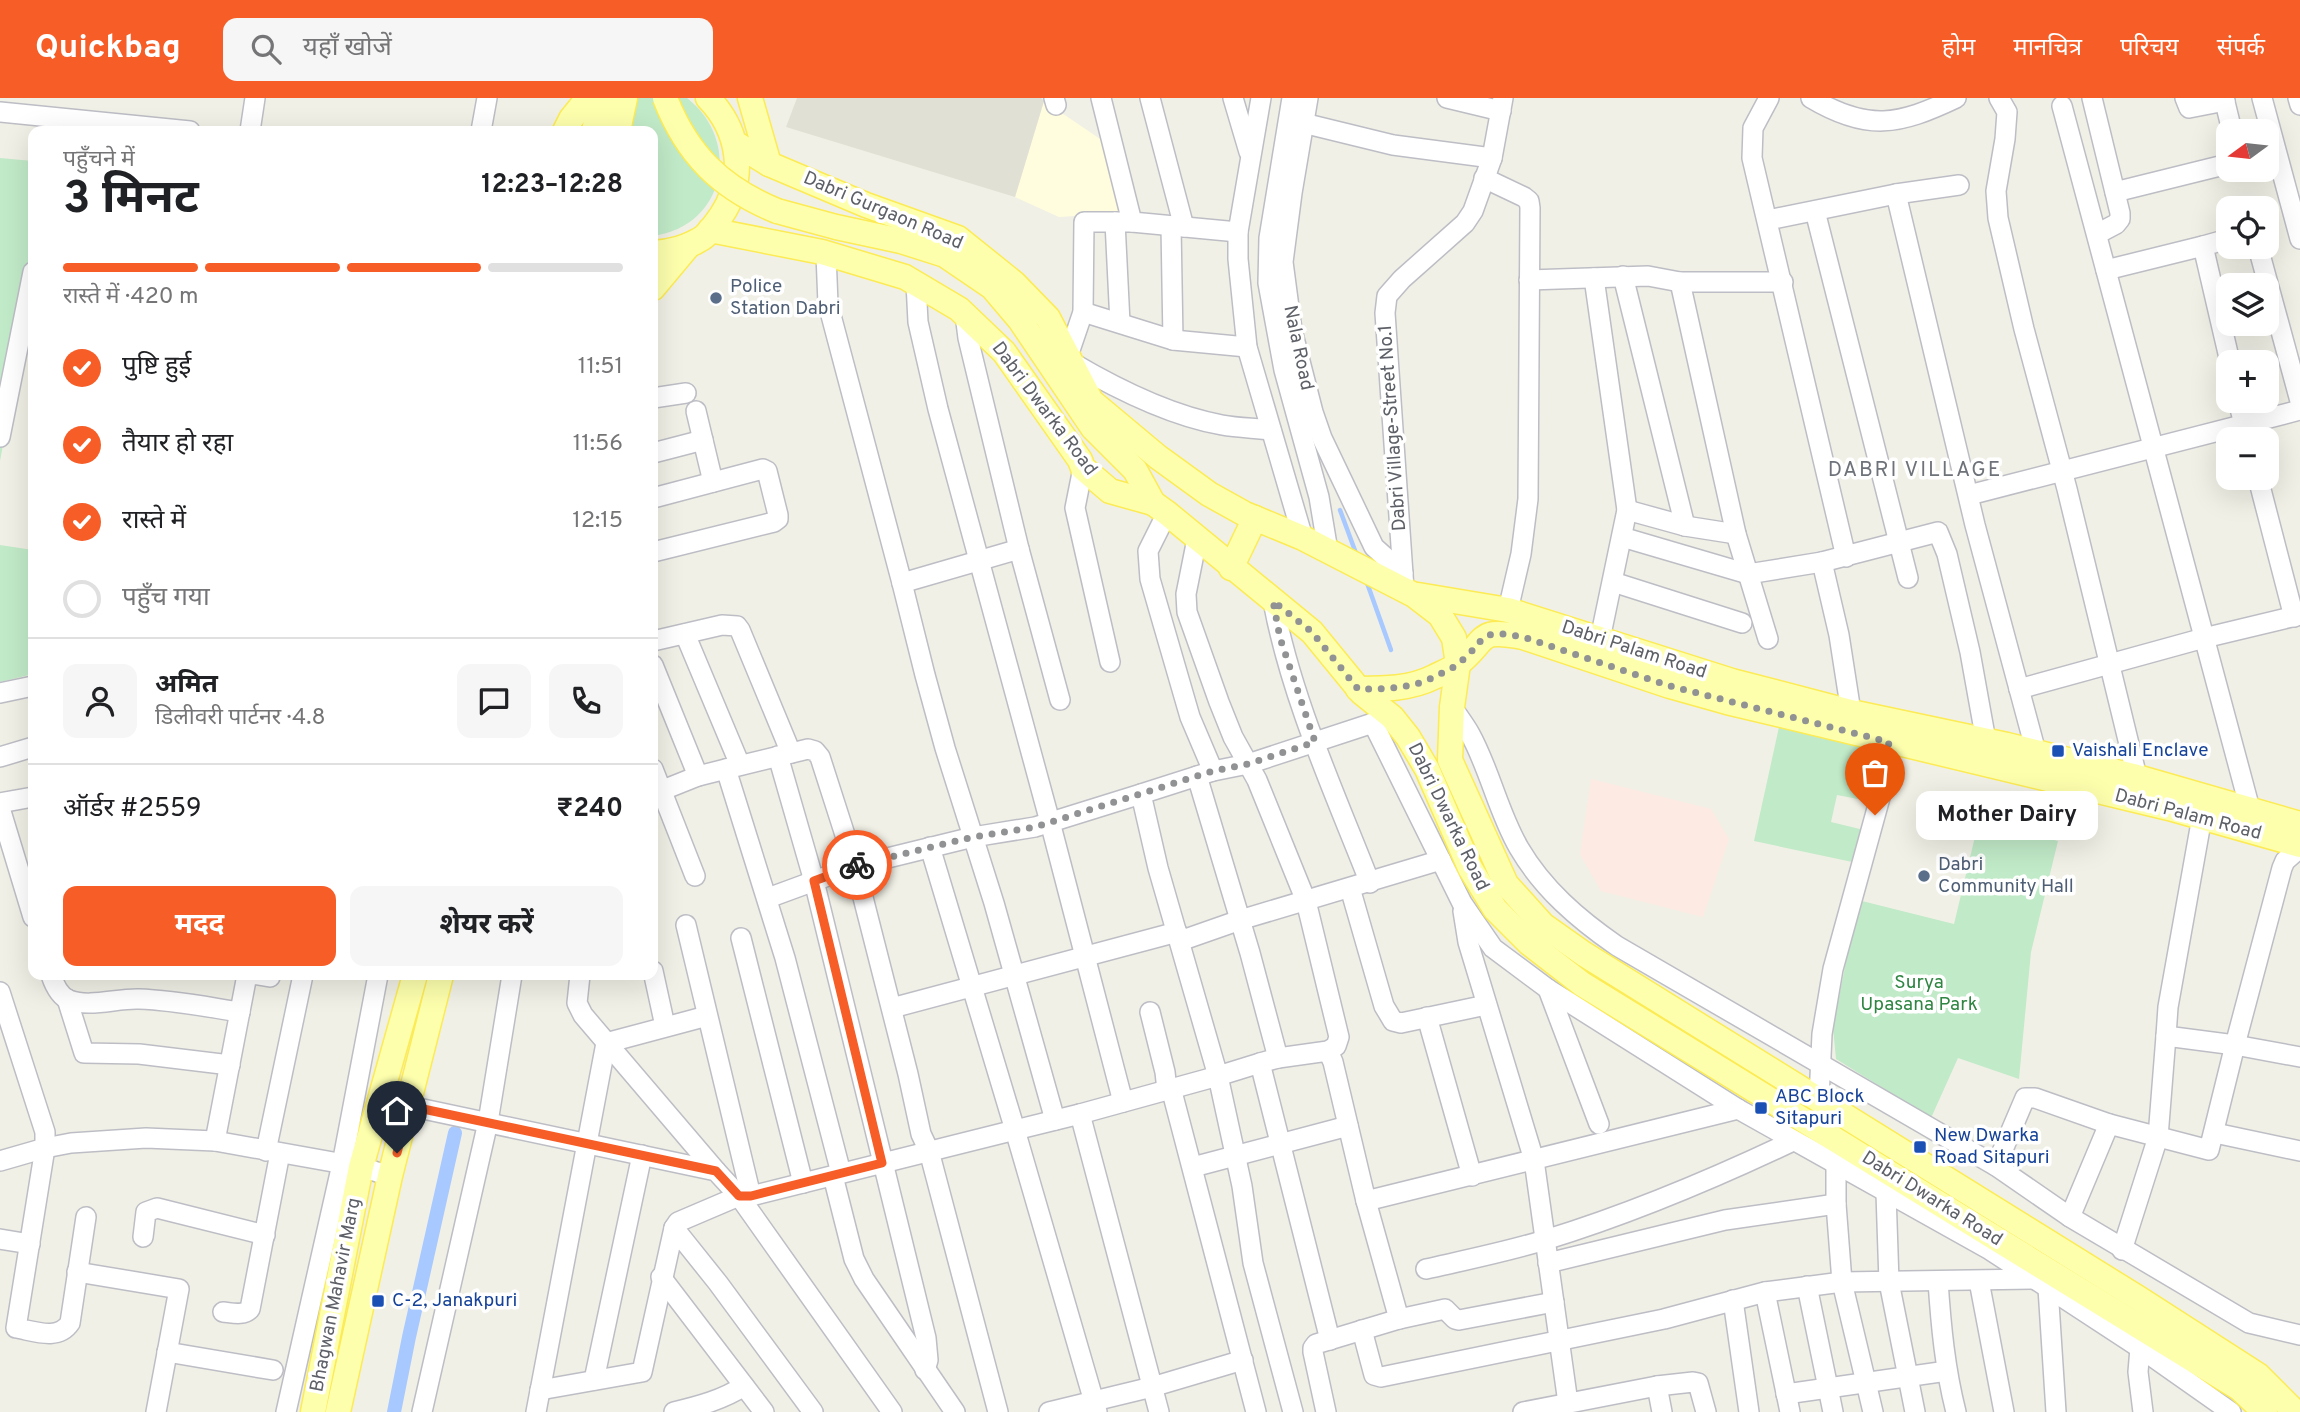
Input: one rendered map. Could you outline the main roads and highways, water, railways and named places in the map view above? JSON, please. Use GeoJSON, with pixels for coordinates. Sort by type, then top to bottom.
{"type":"FeatureCollection","features":[{"type":"Feature","properties":{"kind":"main road"},"geometry":{"type":"LineString","coordinates":[[619,126],[625,98]]}},
{"type":"Feature","properties":{"kind":"main road"},"geometry":{"type":"LineString","coordinates":[[665,98],[676,125],[690,148],[708,169],[729,187],[752,201],[777,211],[901,241],[945,255],[992,287],[1020,320],[1093,428],[1135,470],[1160,508]]}},
{"type":"Feature","properties":{"kind":"main road"},"geometry":{"type":"LineString","coordinates":[[658,283],[727,207],[733,192],[737,176],[735,143],[725,118],[708,98]]}},
{"type":"Feature","properties":{"kind":"main road"},"geometry":{"type":"LineString","coordinates":[[750,98],[769,164]]}},
{"type":"Feature","properties":{"kind":"main road"},"geometry":{"type":"LineString","coordinates":[[569,126],[588,100]]}},
{"type":"Feature","properties":{"kind":"main road"},"geometry":{"type":"LineString","coordinates":[[588,100],[593,126]]}},
{"type":"Feature","properties":{"kind":"main road","name":"Dabri Gurgaon Road"},"geometry":{"type":"LineString","coordinates":[[735,143],[769,164],[866,205],[958,238],[1014,283],[1048,318],[1091,401],[1158,457],[1209,494],[1255,518],[1404,585]]}},
{"type":"Feature","properties":{"kind":"main road"},"geometry":{"type":"LineString","coordinates":[[658,253],[674,250],[700,237]]}},
{"type":"Feature","properties":{"kind":"main road","name":"Dabri Dwarka Road"},"geometry":{"type":"LineString","coordinates":[[700,237],[826,254],[905,277],[959,309],[1004,352],[1083,468],[1110,491],[1160,508],[1312,632],[1382,720],[1408,737],[1427,769],[1469,869],[1495,909],[1529,943],[1582,984],[1839,1154],[2239,1388],[2265,1412]]}},
{"type":"Feature","properties":{"kind":"main road"},"geometry":{"type":"LineString","coordinates":[[1231,568],[1255,518]]}},
{"type":"Feature","properties":{"kind":"main road","name":"Dabri Dwarka Road"},"geometry":{"type":"LineString","coordinates":[[1404,585],[1440,615],[1454,638],[1458,664],[1452,708],[1450,760],[1506,884],[1543,925],[1584,954],[2258,1375],[2295,1412]]}},
{"type":"Feature","properties":{"kind":"main road","name":"Dabri Palam Road"},"geometry":{"type":"LineString","coordinates":[[1404,585],[1508,610],[1732,681],[1851,712],[1891,732],[1986,741],[2036,752],[2137,777],[2300,824]]}},
{"type":"Feature","properties":{"kind":"main road","name":"Dabri Palam Road"},"geometry":{"type":"LineString","coordinates":[[1358,689],[1394,689],[1430,679],[1458,664],[1485,636],[1501,633],[1523,637],[1670,686],[1891,732],[2169,807],[2300,847]]}},
{"type":"Feature","properties":{"kind":"main road","name":"Bhagwan Mahavir Marg"},"geometry":{"type":"LineString","coordinates":[[313,1412],[351,1166],[413,980]]}},
{"type":"Feature","properties":{"kind":"main road","name":"Bhagwan Mahavir Marg"},"geometry":{"type":"LineString","coordinates":[[338,1412],[390,1176],[440,980]]}},
{"type":"Feature","properties":{"kind":"main road"},"geometry":{"type":"LineString","coordinates":[[428,1027],[451,992],[455,980]]}},
{"type":"Feature","properties":{"kind":"waterway"},"geometry":{"type":"LineString","coordinates":[[1340,510],[1357,556]]}},
{"type":"Feature","properties":{"kind":"waterway"},"geometry":{"type":"LineString","coordinates":[[1366,580],[1391,650]]}},
{"type":"Feature","properties":{"kind":"waterway"},"geometry":{"type":"LineString","coordinates":[[394,1412],[455,1133]]}},
{"type":"Feature","properties":{"kind":"place","name":"Police Station Dabri"},"geometry":{"type":"Point","coordinates":[716,298]}},
{"type":"Feature","properties":{"kind":"place","name":"Vaishali Enclave"},"geometry":{"type":"Point","coordinates":[2058,751]}},
{"type":"Feature","properties":{"kind":"place","name":"Mother Dairy"},"geometry":{"type":"Point","coordinates":[1875,815]}},
{"type":"Feature","properties":{"kind":"place","name":"Dabri Community Hall"},"geometry":{"type":"Point","coordinates":[1924,876]}},
{"type":"Feature","properties":{"kind":"place","name":"ABC Block Sitapuri"},"geometry":{"type":"Point","coordinates":[1761,1108]}},
{"type":"Feature","properties":{"kind":"place","name":"New Dwarka Road Sitapuri"},"geometry":{"type":"Point","coordinates":[1920,1147]}},
{"type":"Feature","properties":{"kind":"place","name":"C-2, Janakpuri"},"geometry":{"type":"Point","coordinates":[378,1301]}},
{"type":"Feature","properties":{"kind":"district","name":"DABRI VILLAGE"},"geometry":{"type":"Point","coordinates":[1915,470]}},
{"type":"Feature","properties":{"kind":"park label","name":"Surya Upasana Park"},"geometry":{"type":"Point","coordinates":[1919,994]}}]}
